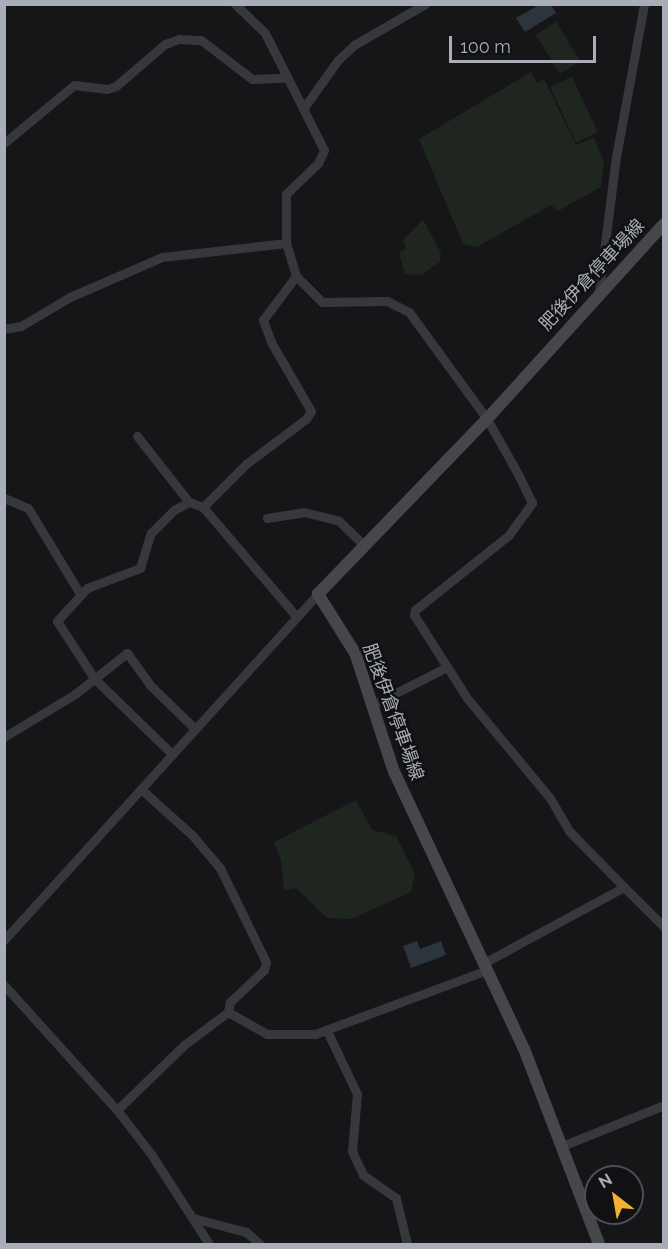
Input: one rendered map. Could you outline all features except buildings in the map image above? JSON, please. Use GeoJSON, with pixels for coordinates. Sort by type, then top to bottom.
{"type":"FeatureCollection","features":[{"type":"Feature","properties":{"kind":"main road","name":"肥後伊倉停車場線"},"geometry":{"type":"LineString","coordinates":[[599,1245],[524,1049],[394,772],[355,653],[318,594],[363,544],[487,419],[599,291],[663,224]]}},
{"type":"Feature","properties":{"kind":"street"},"geometry":{"type":"LineString","coordinates":[[235,4],[265,33],[285,78],[324,150],[318,163],[286,194],[286,243],[296,276],[322,302],[387,301],[409,312],[487,419],[532,503],[509,536],[415,610],[414,615],[447,667],[549,798],[570,832],[663,927]]}},
{"type":"Feature","properties":{"kind":"street"},"geometry":{"type":"LineString","coordinates":[[303,109],[338,60],[354,45],[425,4]]}},
{"type":"Feature","properties":{"kind":"street"},"geometry":{"type":"LineString","coordinates":[[599,291],[615,157],[644,4]]}},
{"type":"Feature","properties":{"kind":"street"},"geometry":{"type":"LineString","coordinates":[[4,143],[20,134],[65,90],[74,85],[107,89],[116,86],[165,44],[179,39],[201,40],[252,79],[285,78]]}},
{"type":"Feature","properties":{"kind":"street"},"geometry":{"type":"LineString","coordinates":[[4,329],[40,317],[70,297],[162,257],[286,243]]}},
{"type":"Feature","properties":{"kind":"street"},"geometry":{"type":"LineString","coordinates":[[203,507],[246,464],[306,419],[310,411],[272,344],[263,320],[296,276]]}},
{"type":"Feature","properties":{"kind":"street"},"geometry":{"type":"LineString","coordinates":[[137,436],[189,502],[203,507],[296,616]]}},
{"type":"Feature","properties":{"kind":"street"},"geometry":{"type":"LineString","coordinates":[[4,498],[28,508],[80,594]]}},
{"type":"Feature","properties":{"kind":"street"},"geometry":{"type":"LineString","coordinates":[[171,753],[94,678],[57,621],[80,594],[140,568],[151,533],[160,521],[189,502]]}},
{"type":"Feature","properties":{"kind":"street"},"geometry":{"type":"LineString","coordinates":[[267,518],[304,512],[339,521],[363,544]]}},
{"type":"Feature","properties":{"kind":"street"},"geometry":{"type":"LineString","coordinates":[[4,940],[171,753],[318,594]]}},
{"type":"Feature","properties":{"kind":"street"},"geometry":{"type":"LineString","coordinates":[[4,737],[94,678],[127,653],[150,685],[194,728]]}},
{"type":"Feature","properties":{"kind":"street"},"geometry":{"type":"LineString","coordinates":[[372,705],[447,667]]}},
{"type":"Feature","properties":{"kind":"street"},"geometry":{"type":"LineString","coordinates":[[117,1110],[184,1045],[228,1012],[230,1002],[264,970],[265,955],[220,868],[192,835],[141,789]]}},
{"type":"Feature","properties":{"kind":"street"},"geometry":{"type":"LineString","coordinates":[[228,1012],[267,1034],[327,1031],[485,967],[624,886]]}},
{"type":"Feature","properties":{"kind":"street"},"geometry":{"type":"LineString","coordinates":[[4,985],[117,1110],[193,1218],[209,1245]]}},
{"type":"Feature","properties":{"kind":"street"},"geometry":{"type":"LineString","coordinates":[[327,1031],[357,1094],[352,1151],[363,1175],[396,1198],[408,1245]]}},
{"type":"Feature","properties":{"kind":"street"},"geometry":{"type":"LineString","coordinates":[[562,1146],[663,1105]]}},
{"type":"Feature","properties":{"kind":"street"},"geometry":{"type":"LineString","coordinates":[[193,1218],[246,1232],[260,1245]]}},
{"type":"Feature","properties":{"kind":"shaded area"},"geometry":{"type":"Polygon","coordinates":[[[539,5],[551,5],[556,13],[525,32],[516,18],[539,5]]]}},
{"type":"Feature","properties":{"kind":"shaded area"},"geometry":{"type":"Polygon","coordinates":[[[556,22],[580,61],[560,74],[536,35],[556,22]]]}},
{"type":"Feature","properties":{"kind":"shaded area"},"geometry":{"type":"Polygon","coordinates":[[[531,72],[537,83],[544,79],[576,145],[594,138],[604,162],[601,187],[558,211],[551,205],[477,247],[463,244],[419,139],[531,72]]]}},
{"type":"Feature","properties":{"kind":"shaded area"},"geometry":{"type":"Polygon","coordinates":[[[572,77],[598,132],[576,142],[550,87],[572,77]]]}},
{"type":"Feature","properties":{"kind":"shaded area"},"geometry":{"type":"Polygon","coordinates":[[[423,220],[441,253],[440,262],[421,275],[405,274],[399,253],[406,248],[403,240],[423,220]]]}},
{"type":"Feature","properties":{"kind":"shaded area"},"geometry":{"type":"Polygon","coordinates":[[[356,800],[372,830],[396,836],[415,874],[411,892],[351,919],[327,918],[296,888],[284,890],[281,860],[274,842],[356,800]]]}},
{"type":"Feature","properties":{"kind":"shaded area"},"geometry":{"type":"Polygon","coordinates":[[[417,941],[420,949],[441,941],[446,955],[411,968],[403,946],[417,941]]]}}]}
